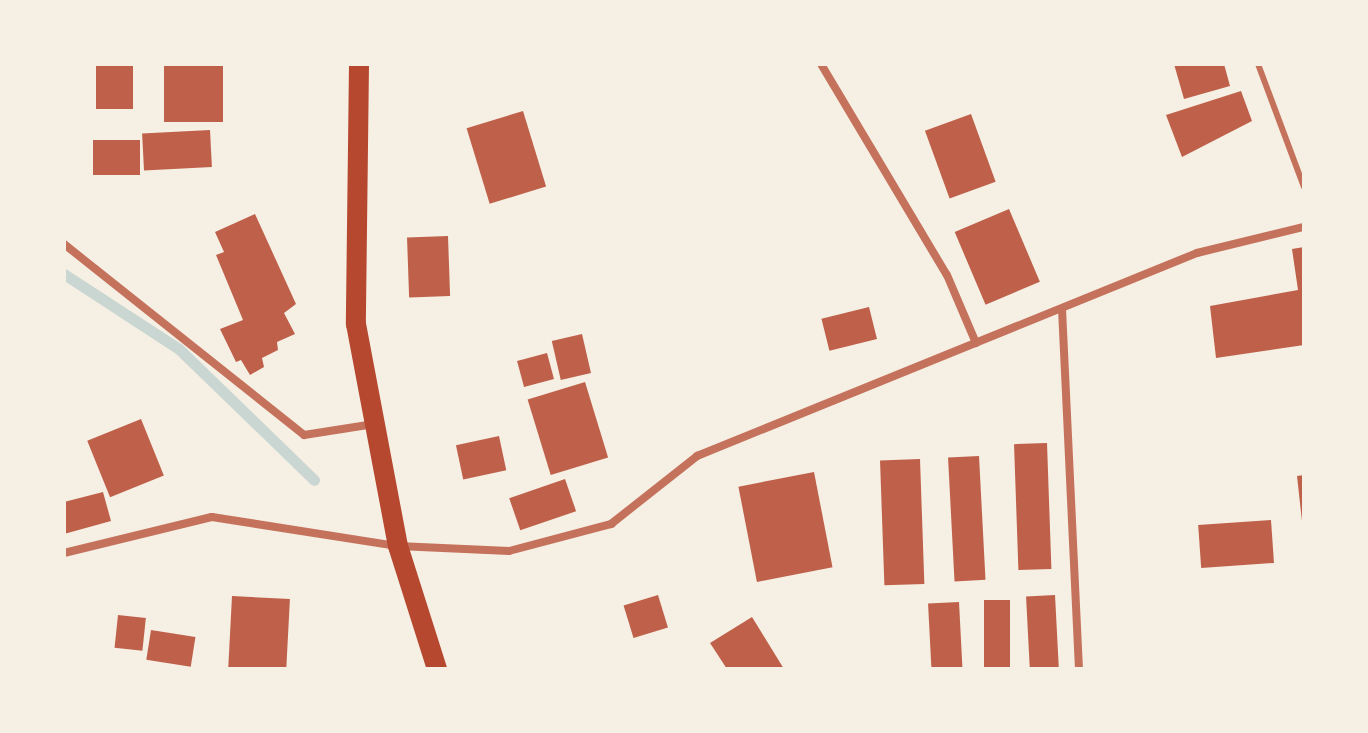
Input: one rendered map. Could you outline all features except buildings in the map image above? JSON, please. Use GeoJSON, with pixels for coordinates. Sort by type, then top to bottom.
{"type":"FeatureCollection","features":[{"type":"Feature","properties":{"kind":"main road"},"geometry":{"type":"LineString","coordinates":[[359,64],[356,324],[398,546],[437,669]]}},
{"type":"Feature","properties":{"kind":"street"},"geometry":{"type":"LineString","coordinates":[[821,64],[947,275],[976,343]]}},
{"type":"Feature","properties":{"kind":"street"},"geometry":{"type":"LineString","coordinates":[[64,553],[212,517],[398,546],[509,551],[611,524],[697,456],[1197,253],[1304,227]]}},
{"type":"Feature","properties":{"kind":"street"},"geometry":{"type":"LineString","coordinates":[[64,244],[304,435],[374,424]]}},
{"type":"Feature","properties":{"kind":"street"},"geometry":{"type":"LineString","coordinates":[[1062,309],[1079,669]]}},
{"type":"Feature","properties":{"kind":"lane"},"geometry":{"type":"LineString","coordinates":[[1258,64],[1304,187]]}},
{"type":"Feature","properties":{"kind":"waterway"},"geometry":{"type":"LineString","coordinates":[[64,274],[179,349],[314,480]]}}]}
